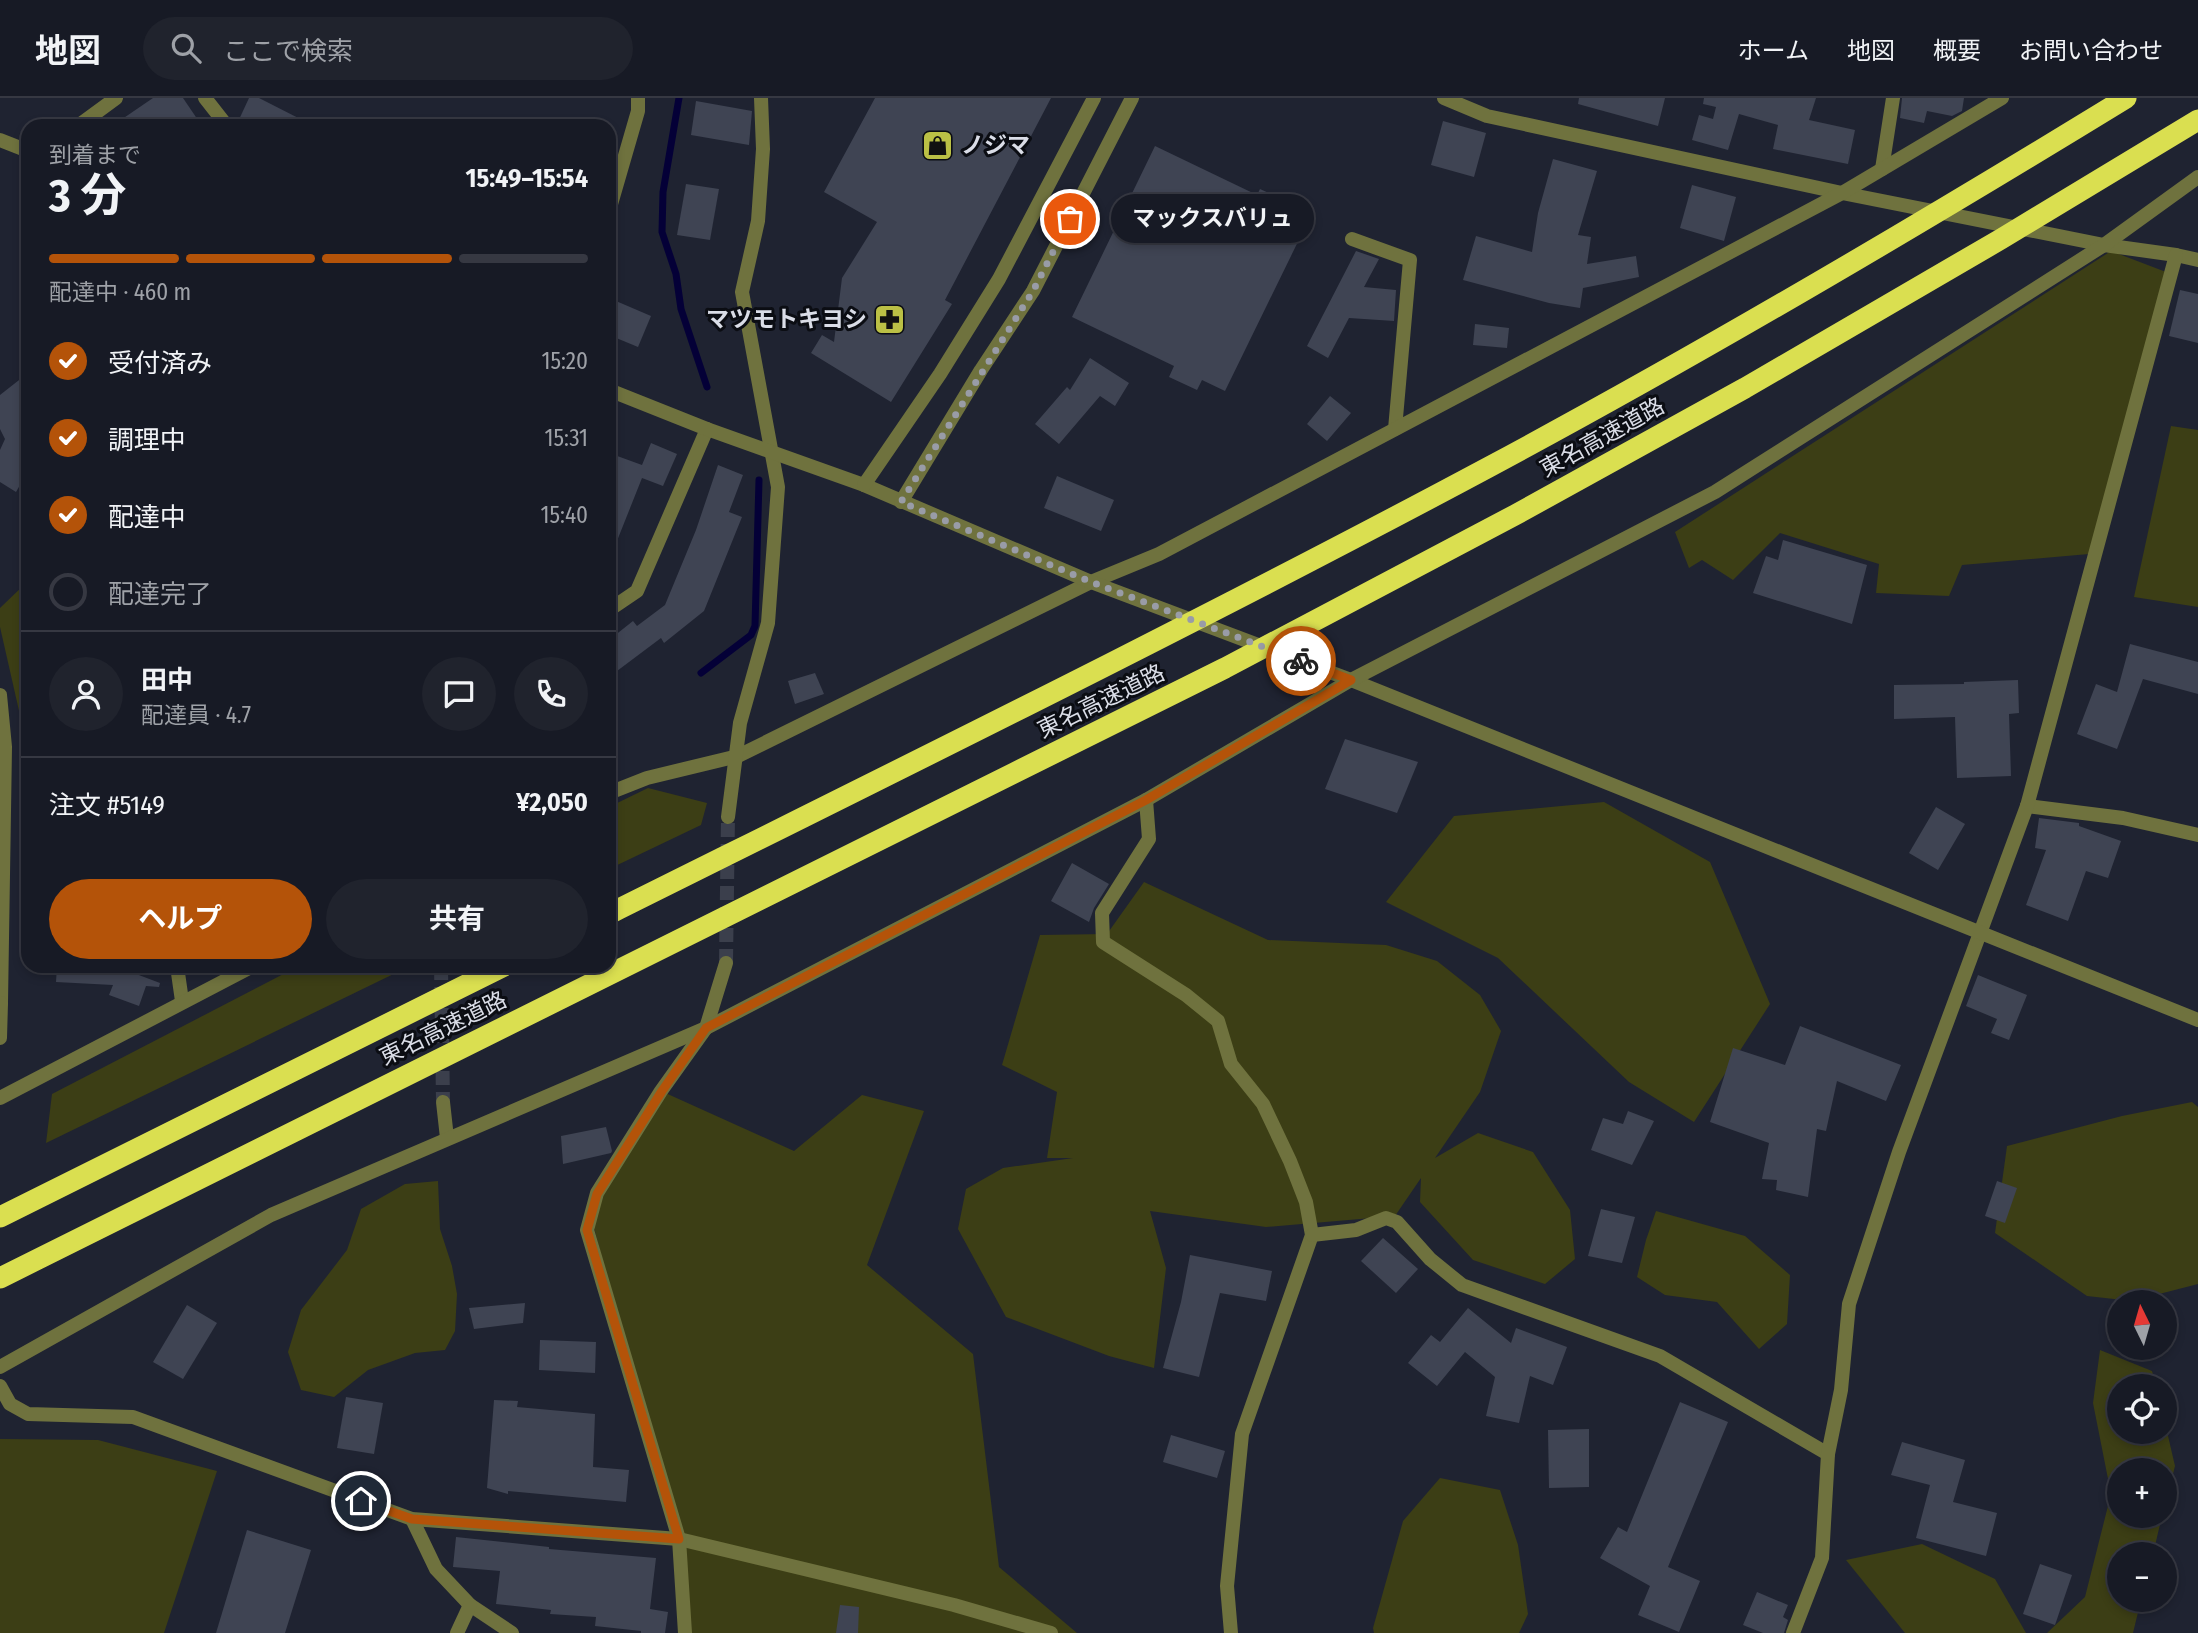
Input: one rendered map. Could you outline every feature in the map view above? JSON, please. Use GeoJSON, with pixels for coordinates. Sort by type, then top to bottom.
{"type":"FeatureCollection","features":[{"type":"Feature","properties":{"kind":"highway","name":"東名高速道路"},"geometry":{"type":"LineString","coordinates":[[616,911],[1233,602],[1504,459],[1920,224],[2126,98]]}},
{"type":"Feature","properties":{"kind":"highway","name":"東名高速道路"},"geometry":{"type":"LineString","coordinates":[[616,971],[1225,668],[1539,502],[1745,388],[2001,239],[2198,120]]}},
{"type":"Feature","properties":{"kind":"highway","name":"東名高速道路"},"geometry":{"type":"LineString","coordinates":[[0,1217],[490,973]]}},
{"type":"Feature","properties":{"kind":"highway","name":"東名高速道路"},"geometry":{"type":"LineString","coordinates":[[5,1275],[612,973]]}},
{"type":"Feature","properties":{"kind":"street"},"geometry":{"type":"LineString","coordinates":[[88,119],[116,98]]}},
{"type":"Feature","properties":{"kind":"street"},"geometry":{"type":"LineString","coordinates":[[205,98],[222,119]]}},
{"type":"Feature","properties":{"kind":"street"},"geometry":{"type":"LineString","coordinates":[[616,187],[638,111],[638,98]]}},
{"type":"Feature","properties":{"kind":"street"},"geometry":{"type":"LineString","coordinates":[[729,817],[740,723],[768,623],[778,487],[742,292],[758,221],[763,149],[761,98]]}},
{"type":"Feature","properties":{"kind":"street"},"geometry":{"type":"LineString","coordinates":[[864,485],[940,374],[999,279],[1094,98]]}},
{"type":"Feature","properties":{"kind":"street"},"geometry":{"type":"LineString","coordinates":[[901,502],[1033,291],[1132,98]]}},
{"type":"Feature","properties":{"kind":"street"},"geometry":{"type":"LineString","coordinates":[[1444,98],[1487,116],[1842,192],[2104,245],[2198,260]]}},
{"type":"Feature","properties":{"kind":"street"},"geometry":{"type":"LineString","coordinates":[[1882,169],[1893,98]]}},
{"type":"Feature","properties":{"kind":"street"},"geometry":{"type":"LineString","coordinates":[[616,790],[647,778],[738,756],[1091,582],[1158,554],[1842,192],[2002,98]]}},
{"type":"Feature","properties":{"kind":"street"},"geometry":{"type":"LineString","coordinates":[[0,140],[21,148]]}},
{"type":"Feature","properties":{"kind":"street"},"geometry":{"type":"LineString","coordinates":[[0,1367],[271,1215],[706,1028],[1146,800],[1351,680],[1715,492],[2104,245],[2198,177]]}},
{"type":"Feature","properties":{"kind":"street"},"geometry":{"type":"LineString","coordinates":[[1352,239],[1410,260],[1395,429]]}},
{"type":"Feature","properties":{"kind":"street"},"geometry":{"type":"LineString","coordinates":[[1793,1633],[1822,1558],[1828,1454],[1841,1390],[1849,1304],[1899,1152],[2027,806],[2176,255]]}},
{"type":"Feature","properties":{"kind":"street"},"geometry":{"type":"LineString","coordinates":[[616,393],[707,429],[864,485],[1091,582],[1351,680],[2198,1020]]}},
{"type":"Feature","properties":{"kind":"street"},"geometry":{"type":"LineString","coordinates":[[616,605],[637,591],[707,429]]}},
{"type":"Feature","properties":{"kind":"street"},"geometry":{"type":"LineString","coordinates":[[0,695],[5,747],[0,1038]]}},
{"type":"Feature","properties":{"kind":"street"},"geometry":{"type":"LineString","coordinates":[[1146,800],[1149,839],[1102,913],[1103,942],[1186,995],[1217,1021],[1231,1064],[1264,1104],[1290,1161],[1306,1202],[1312,1235],[1242,1434],[1227,1586],[1231,1633]]}},
{"type":"Feature","properties":{"kind":"street"},"geometry":{"type":"LineString","coordinates":[[2027,806],[2123,818],[2198,835]]}},
{"type":"Feature","properties":{"kind":"street"},"geometry":{"type":"LineString","coordinates":[[685,1633],[679,1539],[587,1230],[597,1194],[662,1091],[706,1028],[726,963]]}},
{"type":"Feature","properties":{"kind":"street"},"geometry":{"type":"LineString","coordinates":[[178,973],[182,1001]]}},
{"type":"Feature","properties":{"kind":"street"},"geometry":{"type":"LineString","coordinates":[[0,1098],[239,973]]}},
{"type":"Feature","properties":{"kind":"street"},"geometry":{"type":"LineString","coordinates":[[443,1102],[447,1138]]}},
{"type":"Feature","properties":{"kind":"street"},"geometry":{"type":"LineString","coordinates":[[1312,1235],[1356,1230],[1386,1218],[1397,1223],[1430,1259],[1462,1284],[1661,1356],[1828,1454]]}},
{"type":"Feature","properties":{"kind":"street"},"geometry":{"type":"LineString","coordinates":[[0,1386],[10,1404],[28,1414],[133,1417],[412,1519],[679,1539],[878,1586],[1051,1633]]}},
{"type":"Feature","properties":{"kind":"street"},"geometry":{"type":"LineString","coordinates":[[412,1519],[436,1570],[470,1605],[512,1633]]}},
{"type":"Feature","properties":{"kind":"street"},"geometry":{"type":"LineString","coordinates":[[457,1633],[470,1605]]}},
{"type":"Feature","properties":{"kind":"green space"},"geometry":{"type":"Polygon","coordinates":[[[2111,251],[2166,272],[2089,554],[1962,565],[1949,596],[1876,593],[1879,564],[1780,533],[1733,580],[1702,560],[1689,568],[1675,532],[2111,251]]]}},
{"type":"Feature","properties":{"kind":"green space"},"geometry":{"type":"Polygon","coordinates":[[[2171,426],[2198,430],[2198,607],[2134,597],[2171,426]]]}},
{"type":"Feature","properties":{"kind":"green space"},"geometry":{"type":"Polygon","coordinates":[[[21,588],[21,720],[0,627],[0,608],[21,588]]]}},
{"type":"Feature","properties":{"kind":"green space"},"geometry":{"type":"Polygon","coordinates":[[[648,788],[707,803],[701,825],[616,866],[616,804],[648,788]]]}},
{"type":"Feature","properties":{"kind":"green space"},"geometry":{"type":"Polygon","coordinates":[[[1604,802],[1710,862],[1770,1004],[1694,1122],[1629,1082],[1498,958],[1386,902],[1454,816],[1604,802]]]}},
{"type":"Feature","properties":{"kind":"green space"},"geometry":{"type":"Polygon","coordinates":[[[1144,882],[1268,940],[1386,945],[1437,961],[1480,995],[1501,1031],[1480,1092],[1435,1158],[1478,1133],[1533,1152],[1570,1210],[1575,1259],[1545,1284],[1473,1260],[1420,1202],[1421,1178],[1395,1216],[1266,1227],[1150,1211],[1166,1268],[1154,1368],[1109,1356],[1006,1317],[958,1229],[966,1189],[1003,1168],[1073,1158],[1047,1158],[1057,1092],[1002,1065],[1040,935],[1107,934],[1144,882]]]}},
{"type":"Feature","properties":{"kind":"green space"},"geometry":{"type":"Polygon","coordinates":[[[285,973],[396,973],[46,1143],[52,1094],[285,973]]]}},
{"type":"Feature","properties":{"kind":"green space"},"geometry":{"type":"Polygon","coordinates":[[[661,1091],[794,1151],[862,1095],[924,1111],[867,1265],[973,1354],[999,1567],[1077,1633],[687,1633],[680,1559],[591,1216],[661,1091]]]}},
{"type":"Feature","properties":{"kind":"green space"},"geometry":{"type":"Polygon","coordinates":[[[2192,1102],[2198,1107],[2198,1284],[2175,1290],[2107,1290],[2107,1298],[2087,1296],[1995,1233],[2007,1146],[2122,1116],[2192,1102]]]}},
{"type":"Feature","properties":{"kind":"green space"},"geometry":{"type":"Polygon","coordinates":[[[438,1181],[440,1229],[452,1266],[457,1294],[455,1331],[445,1350],[415,1353],[368,1370],[334,1397],[301,1390],[288,1352],[301,1310],[347,1250],[361,1209],[405,1184],[438,1181]]]}},
{"type":"Feature","properties":{"kind":"green space"},"geometry":{"type":"Polygon","coordinates":[[[1656,1211],[1745,1236],[1790,1275],[1787,1324],[1759,1349],[1717,1302],[1665,1295],[1637,1277],[1656,1211]]]}},
{"type":"Feature","properties":{"kind":"green space"},"geometry":{"type":"Polygon","coordinates":[[[2100,1350],[2107,1353],[2107,1360],[2125,1360],[2152,1371],[2153,1374],[2107,1374],[2107,1444],[2170,1444],[2173,1458],[2107,1458],[2107,1474],[2093,1403],[2100,1350]]]}},
{"type":"Feature","properties":{"kind":"green space"},"geometry":{"type":"Polygon","coordinates":[[[0,1439],[98,1440],[217,1471],[164,1633],[0,1633],[0,1439]]]}},
{"type":"Feature","properties":{"kind":"green space"},"geometry":{"type":"Polygon","coordinates":[[[1440,1478],[1500,1490],[1518,1545],[1528,1614],[1519,1633],[1374,1633],[1373,1628],[1403,1521],[1440,1478]]]}},
{"type":"Feature","properties":{"kind":"green space"},"geometry":{"type":"Polygon","coordinates":[[[2107,1510],[2107,1528],[2159,1528],[2156,1542],[2107,1542],[2107,1612],[2138,1612],[2133,1633],[2047,1633],[2085,1597],[2107,1510]]]}},
{"type":"Feature","properties":{"kind":"green space"},"geometry":{"type":"Polygon","coordinates":[[[1922,1544],[1995,1579],[2026,1633],[1905,1633],[1846,1560],[1922,1544]]]}},
{"type":"Feature","properties":{"kind":"building"},"geometry":{"type":"Polygon","coordinates":[[[153,98],[183,98],[197,119],[122,119],[153,98]]]}},
{"type":"Feature","properties":{"kind":"building"},"geometry":{"type":"Polygon","coordinates":[[[249,98],[259,98],[300,119],[239,119],[249,98]]]}},
{"type":"Feature","properties":{"kind":"building","name":"ノジマ"},"geometry":{"type":"Polygon","coordinates":[[[875,98],[1051,98],[945,300],[952,304],[891,402],[811,353],[822,335],[834,342],[842,278],[877,222],[824,192],[875,98]]]}},
{"type":"Feature","properties":{"kind":"building"},"geometry":{"type":"Polygon","coordinates":[[[1579,98],[1665,98],[1658,126],[1578,104],[1579,98]]]}},
{"type":"Feature","properties":{"kind":"building"},"geometry":{"type":"Polygon","coordinates":[[[1704,98],[1816,98],[1809,120],[1855,130],[1848,164],[1773,149],[1778,125],[1739,114],[1728,150],[1692,140],[1699,115],[1713,119],[1716,107],[1703,104],[1704,98]]]}},
{"type":"Feature","properties":{"kind":"building"},"geometry":{"type":"Polygon","coordinates":[[[1902,98],[1964,98],[1962,111],[1952,116],[1927,111],[1924,123],[1900,118],[1902,98]]]}},
{"type":"Feature","properties":{"kind":"building"},"geometry":{"type":"Polygon","coordinates":[[[696,101],[752,111],[749,145],[691,135],[696,101]]]}},
{"type":"Feature","properties":{"kind":"building"},"geometry":{"type":"Polygon","coordinates":[[[1443,121],[1486,133],[1474,177],[1431,165],[1443,121]]]}},
{"type":"Feature","properties":{"kind":"building"},"geometry":{"type":"Polygon","coordinates":[[[1155,146],[1257,195],[1260,189],[1312,213],[1225,391],[1202,380],[1197,390],[1169,377],[1174,366],[1072,317],[1155,146]]]}},
{"type":"Feature","properties":{"kind":"building"},"geometry":{"type":"Polygon","coordinates":[[[1553,159],[1597,171],[1578,235],[1591,237],[1587,264],[1636,256],[1639,277],[1583,288],[1580,308],[1549,303],[1463,280],[1476,236],[1532,252],[1538,213],[1553,159]]]}},
{"type":"Feature","properties":{"kind":"building"},"geometry":{"type":"Polygon","coordinates":[[[686,184],[719,189],[710,240],[677,235],[686,184]]]}},
{"type":"Feature","properties":{"kind":"building"},"geometry":{"type":"Polygon","coordinates":[[[1692,185],[1736,197],[1724,241],[1680,228],[1692,185]]]}},
{"type":"Feature","properties":{"kind":"building"},"geometry":{"type":"Polygon","coordinates":[[[1356,251],[1379,259],[1364,287],[1396,290],[1394,321],[1349,318],[1328,358],[1307,346],[1356,251]]]}},
{"type":"Feature","properties":{"kind":"building"},"geometry":{"type":"Polygon","coordinates":[[[2180,290],[2198,294],[2198,343],[2169,336],[2180,290]]]}},
{"type":"Feature","properties":{"kind":"building"},"geometry":{"type":"Polygon","coordinates":[[[616,301],[651,316],[638,347],[616,338],[616,301]]]}},
{"type":"Feature","properties":{"kind":"building"},"geometry":{"type":"Polygon","coordinates":[[[1475,324],[1509,328],[1507,348],[1473,345],[1475,324]]]}},
{"type":"Feature","properties":{"kind":"building"},"geometry":{"type":"Polygon","coordinates":[[[1090,358],[1129,383],[1115,406],[1100,396],[1059,444],[1035,424],[1067,387],[1070,390],[1090,358]]]}},
{"type":"Feature","properties":{"kind":"building"},"geometry":{"type":"Polygon","coordinates":[[[21,378],[21,483],[16,492],[0,482],[0,450],[5,439],[0,429],[0,395],[21,378]]]}},
{"type":"Feature","properties":{"kind":"building"},"geometry":{"type":"Polygon","coordinates":[[[1330,396],[1351,413],[1327,441],[1307,424],[1330,396]]]}},
{"type":"Feature","properties":{"kind":"building"},"geometry":{"type":"Polygon","coordinates":[[[651,443],[677,454],[663,486],[642,478],[616,543],[616,456],[642,465],[651,443]]]}},
{"type":"Feature","properties":{"kind":"building"},"geometry":{"type":"Polygon","coordinates":[[[718,465],[743,475],[729,512],[742,517],[704,611],[664,643],[661,638],[616,672],[616,634],[633,621],[637,626],[665,605],[696,530],[718,465]]]}},
{"type":"Feature","properties":{"kind":"building"},"geometry":{"type":"Polygon","coordinates":[[[1057,476],[1114,500],[1101,531],[1044,508],[1057,476]]]}},
{"type":"Feature","properties":{"kind":"building"},"geometry":{"type":"Polygon","coordinates":[[[1783,540],[1867,565],[1852,624],[1753,593],[1766,556],[1778,560],[1783,540]]]}},
{"type":"Feature","properties":{"kind":"building"},"geometry":{"type":"Polygon","coordinates":[[[2130,644],[2198,662],[2198,694],[2143,679],[2117,749],[2077,734],[2096,684],[2117,692],[2130,644]]]}},
{"type":"Feature","properties":{"kind":"building"},"geometry":{"type":"Polygon","coordinates":[[[815,673],[824,694],[795,704],[788,681],[815,673]]]}},
{"type":"Feature","properties":{"kind":"building"},"geometry":{"type":"Polygon","coordinates":[[[2018,680],[2019,713],[2009,714],[2011,776],[1957,778],[1955,717],[1894,719],[1894,685],[2018,680]]]}},
{"type":"Feature","properties":{"kind":"building"},"geometry":{"type":"Polygon","coordinates":[[[1345,739],[1418,762],[1397,813],[1325,789],[1345,739]]]}},
{"type":"Feature","properties":{"kind":"building"},"geometry":{"type":"Polygon","coordinates":[[[1936,807],[1965,824],[1938,870],[1909,853],[1936,807]]]}},
{"type":"Feature","properties":{"kind":"building"},"geometry":{"type":"Polygon","coordinates":[[[2039,818],[2079,823],[2079,826],[2121,841],[2108,878],[2086,871],[2068,921],[2026,905],[2046,850],[2035,848],[2039,818]]]}},
{"type":"Feature","properties":{"kind":"building"},"geometry":{"type":"Polygon","coordinates":[[[1072,863],[1109,884],[1089,922],[1051,901],[1072,863]]]}},
{"type":"Feature","properties":{"kind":"building"},"geometry":{"type":"Polygon","coordinates":[[[57,973],[134,973],[160,983],[159,987],[146,986],[139,1006],[109,995],[113,985],[56,982],[57,973]]]}},
{"type":"Feature","properties":{"kind":"building"},"geometry":{"type":"Polygon","coordinates":[[[1978,975],[2027,995],[2009,1040],[1991,1033],[1997,1019],[1966,1006],[1978,975]]]}},
{"type":"Feature","properties":{"kind":"building"},"geometry":{"type":"Polygon","coordinates":[[[1800,1026],[1901,1065],[1886,1101],[1837,1081],[1826,1131],[1817,1129],[1808,1197],[1776,1190],[1777,1180],[1762,1179],[1769,1143],[1710,1122],[1733,1048],[1785,1065],[1800,1026]]]}},
{"type":"Feature","properties":{"kind":"building"},"geometry":{"type":"Polygon","coordinates":[[[1628,1111],[1654,1121],[1632,1165],[1591,1150],[1603,1118],[1623,1124],[1628,1111]]]}},
{"type":"Feature","properties":{"kind":"building"},"geometry":{"type":"Polygon","coordinates":[[[606,1127],[611,1153],[563,1164],[561,1136],[606,1127]]]}},
{"type":"Feature","properties":{"kind":"building"},"geometry":{"type":"Polygon","coordinates":[[[1997,1181],[2017,1188],[2005,1223],[1985,1216],[1997,1181]]]}},
{"type":"Feature","properties":{"kind":"building"},"geometry":{"type":"Polygon","coordinates":[[[1601,1209],[1635,1217],[1622,1263],[1588,1256],[1601,1209]]]}},
{"type":"Feature","properties":{"kind":"building"},"geometry":{"type":"Polygon","coordinates":[[[1383,1238],[1418,1269],[1396,1293],[1361,1261],[1383,1238]]]}},
{"type":"Feature","properties":{"kind":"building"},"geometry":{"type":"Polygon","coordinates":[[[1190,1255],[1272,1271],[1266,1301],[1220,1293],[1199,1377],[1163,1368],[1181,1302],[1190,1255]]]}},
{"type":"Feature","properties":{"kind":"building"},"geometry":{"type":"Polygon","coordinates":[[[525,1303],[523,1323],[474,1329],[469,1308],[525,1303]]]}},
{"type":"Feature","properties":{"kind":"building"},"geometry":{"type":"Polygon","coordinates":[[[187,1305],[217,1323],[183,1379],[153,1362],[187,1305]]]}},
{"type":"Feature","properties":{"kind":"building"},"geometry":{"type":"Polygon","coordinates":[[[1468,1308],[1511,1343],[1516,1328],[1567,1347],[1553,1385],[1530,1376],[1519,1423],[1486,1416],[1495,1377],[1465,1352],[1437,1386],[1408,1363],[1431,1335],[1440,1342],[1468,1308]]]}},
{"type":"Feature","properties":{"kind":"building"},"geometry":{"type":"Polygon","coordinates":[[[540,1340],[596,1342],[595,1373],[539,1370],[540,1340]]]}},
{"type":"Feature","properties":{"kind":"building"},"geometry":{"type":"Polygon","coordinates":[[[346,1397],[383,1403],[374,1454],[337,1448],[346,1397]]]}},
{"type":"Feature","properties":{"kind":"building"},"geometry":{"type":"Polygon","coordinates":[[[494,1400],[518,1401],[517,1407],[595,1414],[593,1467],[629,1470],[626,1502],[508,1491],[508,1494],[487,1488],[494,1400]]]}},
{"type":"Feature","properties":{"kind":"building"},"geometry":{"type":"Polygon","coordinates":[[[1680,1402],[1728,1422],[1668,1567],[1700,1581],[1679,1632],[1638,1615],[1650,1586],[1600,1558],[1618,1527],[1627,1532],[1680,1402]]]}},
{"type":"Feature","properties":{"kind":"building"},"geometry":{"type":"Polygon","coordinates":[[[1589,1429],[1589,1487],[1549,1488],[1548,1430],[1589,1429]]]}},
{"type":"Feature","properties":{"kind":"building"},"geometry":{"type":"Polygon","coordinates":[[[1171,1435],[1225,1451],[1217,1478],[1163,1462],[1171,1435]]]}},
{"type":"Feature","properties":{"kind":"building"},"geometry":{"type":"Polygon","coordinates":[[[1902,1442],[1965,1460],[1953,1502],[1997,1513],[1986,1556],[1916,1538],[1930,1485],[1891,1475],[1902,1442]]]}},
{"type":"Feature","properties":{"kind":"building"},"geometry":{"type":"Polygon","coordinates":[[[247,1530],[311,1550],[285,1633],[216,1633],[247,1530]]]}},
{"type":"Feature","properties":{"kind":"building"},"geometry":{"type":"Polygon","coordinates":[[[456,1537],[549,1549],[656,1558],[650,1609],[668,1612],[665,1633],[641,1633],[595,1626],[596,1617],[550,1614],[551,1610],[496,1604],[500,1571],[453,1567],[456,1537]]]}},
{"type":"Feature","properties":{"kind":"building"},"geometry":{"type":"Polygon","coordinates":[[[2040,1564],[2072,1575],[2055,1625],[2023,1614],[2040,1564]]]}},
{"type":"Feature","properties":{"kind":"building"},"geometry":{"type":"Polygon","coordinates":[[[1757,1592],[1788,1605],[1783,1617],[1788,1620],[1784,1633],[1763,1633],[1743,1625],[1757,1592]]]}},
{"type":"Feature","properties":{"kind":"building"},"geometry":{"type":"Polygon","coordinates":[[[840,1605],[859,1607],[858,1633],[836,1633],[840,1605]]]}},
{"type":"Feature","properties":{"kind":"waterway"},"geometry":{"type":"LineString","coordinates":[[679,98],[663,192],[662,232],[676,274],[681,309],[707,387]]}},
{"type":"Feature","properties":{"kind":"waterway"},"geometry":{"type":"LineString","coordinates":[[701,673],[751,635],[755,626],[759,480]]}},
{"type":"Feature","properties":{"kind":"tunnel"},"geometry":{"type":"LineString","coordinates":[[726,963],[728,817]]}},
{"type":"Feature","properties":{"kind":"tunnel"},"geometry":{"type":"LineString","coordinates":[[441,973],[443,1102]]}},
{"type":"Feature","properties":{"kind":"way so far"},"geometry":{"type":"LineString","coordinates":[[1070,219],[1033,291],[981,370],[901,502],[1091,582],[1301,661]]}},
{"type":"Feature","properties":{"kind":"place","name":"ノジマ"},"geometry":{"type":"Point","coordinates":[938,145]}},
{"type":"Feature","properties":{"kind":"place","name":"マックスバリュ"},"geometry":{"type":"Point","coordinates":[1070,219]}},
{"type":"Feature","properties":{"kind":"place","name":"マツモトキヨシ"},"geometry":{"type":"Point","coordinates":[890,319]}},
{"type":"Feature","properties":{"kind":"route"},"geometry":{"type":"LineString","coordinates":[[361,1501],[412,1519],[679,1539],[587,1230],[597,1194],[662,1091],[706,1028],[1146,800],[1351,680],[1301,661]]}}]}
